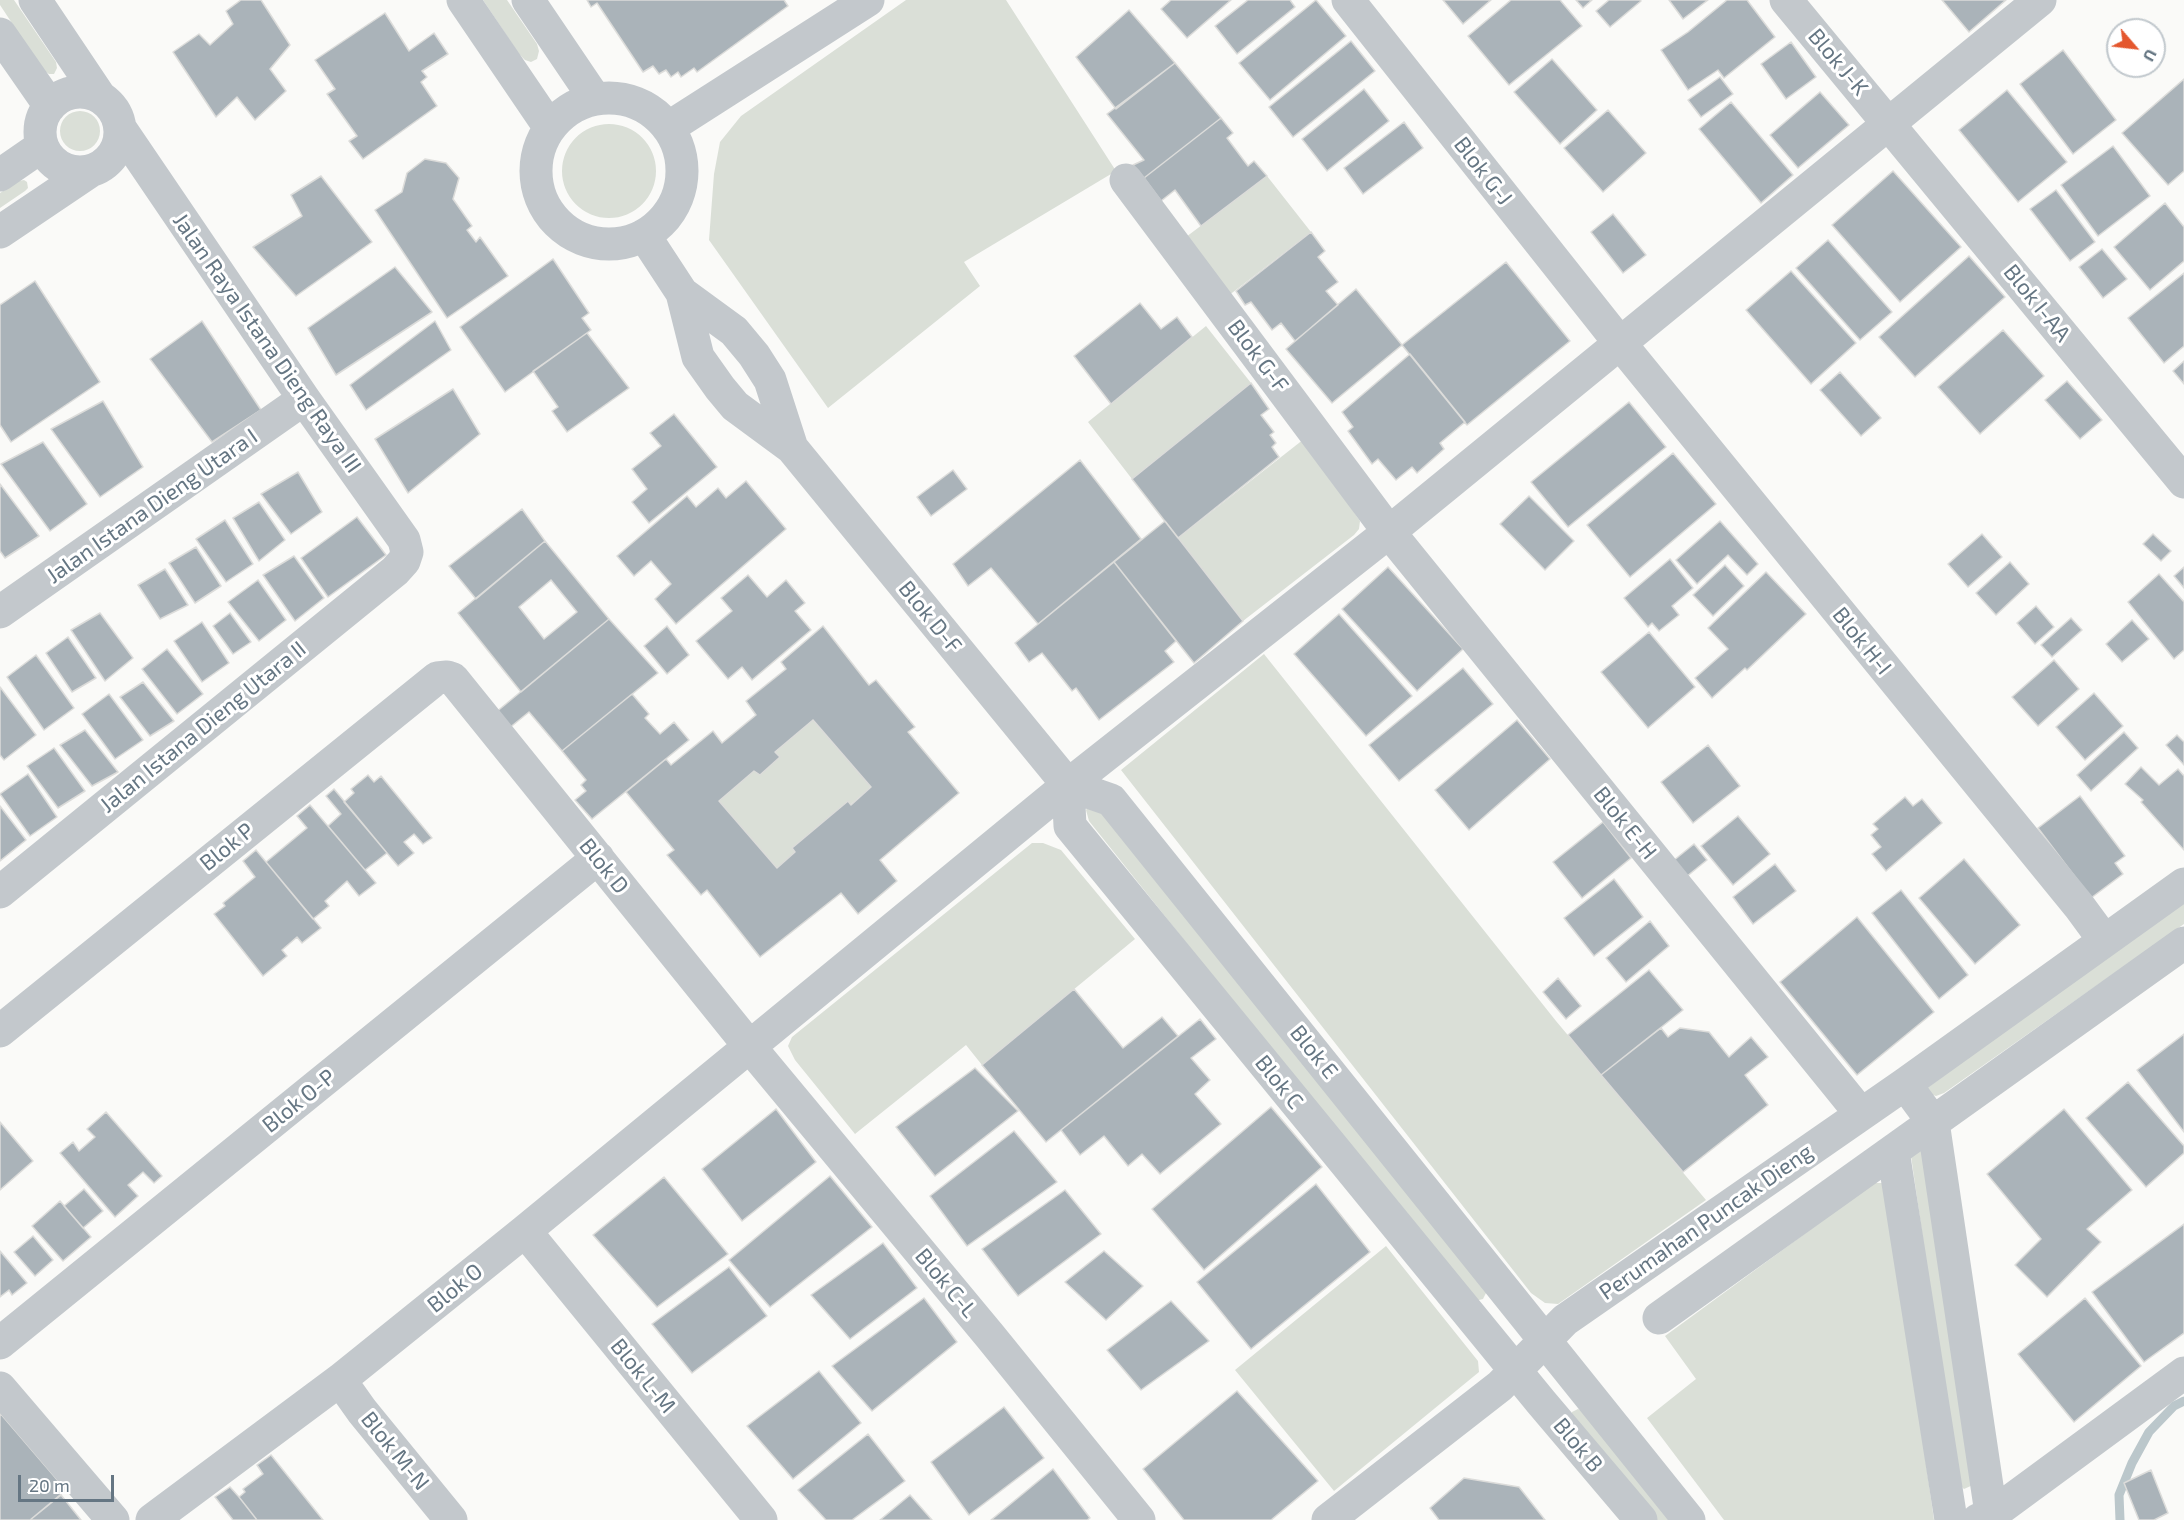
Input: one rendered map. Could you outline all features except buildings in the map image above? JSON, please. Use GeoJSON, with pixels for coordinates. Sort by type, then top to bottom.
{"type":"FeatureCollection","features":[{"type":"Feature","properties":{"kind":"street"},"geometry":{"type":"LineString","coordinates":[[0,232],[89,172],[100,168],[116,151],[119,141],[120,128],[113,110],[100,97],[35,0]]}},
{"type":"Feature","properties":{"kind":"street"},"geometry":{"type":"LineString","coordinates":[[463,0],[550,128]]}},
{"type":"Feature","properties":{"kind":"street"},"geometry":{"type":"LineString","coordinates":[[528,0],[595,99]]}},
{"type":"Feature","properties":{"kind":"street"},"geometry":{"type":"LineString","coordinates":[[668,128],[868,0]]}},
{"type":"Feature","properties":{"kind":"street","name":"Blok G-J"},"geometry":{"type":"LineString","coordinates":[[1348,0],[1619,342]]}},
{"type":"Feature","properties":{"kind":"street","name":"Blok J-K"},"geometry":{"type":"LineString","coordinates":[[1786,0],[1890,124]]}},
{"type":"Feature","properties":{"kind":"street","name":"Blok O"},"geometry":{"type":"LineString","coordinates":[[152,1520],[340,1380],[1068,785],[1389,532],[2040,0]]}},
{"type":"Feature","properties":{"kind":"street"},"geometry":{"type":"LineString","coordinates":[[0,34],[50,106]]}},
{"type":"Feature","properties":{"kind":"street"},"geometry":{"type":"LineString","coordinates":[[89,172],[66,171],[48,158],[42,146],[40,126],[43,115],[50,106],[67,94],[88,92],[100,97]]}},
{"type":"Feature","properties":{"kind":"street"},"geometry":{"type":"LineString","coordinates":[[616,98],[636,103],[654,113],[668,128],[679,150],[682,175],[676,200],[662,221],[644,235],[622,243],[597,243],[574,236],[554,220],[541,199],[536,175],[539,150],[550,128],[562,114],[595,99],[616,98]]}},
{"type":"Feature","properties":{"kind":"street","name":"Blok I-AA"},"geometry":{"type":"LineString","coordinates":[[1890,124],[2184,482]]}},
{"type":"Feature","properties":{"kind":"street","name":"Jalan Raya Istana Dieng Raya III"},"geometry":{"type":"LineString","coordinates":[[120,128],[304,399],[404,540],[407,552],[404,561]]}},
{"type":"Feature","properties":{"kind":"street"},"geometry":{"type":"LineString","coordinates":[[0,175],[42,146]]}},
{"type":"Feature","properties":{"kind":"street","name":"Blok G-F"},"geometry":{"type":"LineString","coordinates":[[1126,180],[1389,532]]}},
{"type":"Feature","properties":{"kind":"street"},"geometry":{"type":"LineString","coordinates":[[644,235],[682,292],[734,331],[754,356],[770,380],[792,448]]}},
{"type":"Feature","properties":{"kind":"street"},"geometry":{"type":"LineString","coordinates":[[682,292],[698,357],[735,406],[792,448]]}},
{"type":"Feature","properties":{"kind":"street","name":"Blok H-I"},"geometry":{"type":"LineString","coordinates":[[1619,342],[2079,906],[2104,940]]}},
{"type":"Feature","properties":{"kind":"street","name":"Jalan Istana Dieng Utara I"},"geometry":{"type":"LineString","coordinates":[[0,612],[304,399]]}},
{"type":"Feature","properties":{"kind":"street","name":"Blok D-F"},"geometry":{"type":"LineString","coordinates":[[792,448],[1068,785]]}},
{"type":"Feature","properties":{"kind":"street","name":"Blok E-H"},"geometry":{"type":"LineString","coordinates":[[1389,532],[1861,1114]]}},
{"type":"Feature","properties":{"kind":"street","name":"Jalan Istana Dieng Utara II"},"geometry":{"type":"LineString","coordinates":[[0,892],[386,579],[404,561]]}},
{"type":"Feature","properties":{"kind":"street","name":"Blok P"},"geometry":{"type":"LineString","coordinates":[[0,1031],[436,678],[447,677],[458,684]]}},
{"type":"Feature","properties":{"kind":"street","name":"Blok D"},"geometry":{"type":"LineString","coordinates":[[458,684],[750,1047]]}},
{"type":"Feature","properties":{"kind":"street","name":"Blok E"},"geometry":{"type":"LineString","coordinates":[[1068,785],[1111,800],[1689,1520]]}},
{"type":"Feature","properties":{"kind":"street","name":"Blok C"},"geometry":{"type":"LineString","coordinates":[[1068,785],[1070,826],[1515,1370]]}},
{"type":"Feature","properties":{"kind":"street","name":"Blok O-P"},"geometry":{"type":"LineString","coordinates":[[0,1343],[598,858]]}},
{"type":"Feature","properties":{"kind":"street","name":"Perumahan Puncak Dieng"},"geometry":{"type":"LineString","coordinates":[[1328,1520],[1500,1386],[1565,1320],[1905,1084],[2184,884]]}},
{"type":"Feature","properties":{"kind":"street"},"geometry":{"type":"LineString","coordinates":[[1659,1318],[2184,944]]}},
{"type":"Feature","properties":{"kind":"street","name":"Blok C-L"},"geometry":{"type":"LineString","coordinates":[[750,1047],[1138,1520]]}},
{"type":"Feature","properties":{"kind":"street"},"geometry":{"type":"LineString","coordinates":[[1905,1084],[1932,1122],[1987,1518],[2184,1373]]}},
{"type":"Feature","properties":{"kind":"street"},"geometry":{"type":"LineString","coordinates":[[1893,1151],[1951,1520]]}},
{"type":"Feature","properties":{"kind":"street","name":"Blok L-M"},"geometry":{"type":"LineString","coordinates":[[525,1231],[761,1520]]}},
{"type":"Feature","properties":{"kind":"street","name":"Blok B"},"geometry":{"type":"LineString","coordinates":[[1515,1370],[1641,1520]]}},
{"type":"Feature","properties":{"kind":"street","name":"Blok M-N"},"geometry":{"type":"LineString","coordinates":[[340,1380],[362,1411],[451,1520]]}},
{"type":"Feature","properties":{"kind":"street"},"geometry":{"type":"LineString","coordinates":[[0,1388],[113,1520]]}},
{"type":"Feature","properties":{"kind":"shaded area"},"geometry":{"type":"Polygon","coordinates":[[[0,0],[14,0],[56,62],[57,68],[54,74],[43,70],[0,5],[0,0]]]}},
{"type":"Feature","properties":{"kind":"shaded area"},"geometry":{"type":"Polygon","coordinates":[[[483,0],[507,0],[537,44],[539,51],[537,59],[531,62],[519,54],[483,0]]]}},
{"type":"Feature","properties":{"kind":"shaded area"},"geometry":{"type":"Polygon","coordinates":[[[906,0],[1006,0],[1116,171],[964,262],[980,286],[828,408],[709,240],[714,174],[720,142],[741,116],[906,0]]]}},
{"type":"Feature","properties":{"kind":"shaded area"},"geometry":{"type":"Polygon","coordinates":[[[80,111],[88,112],[94,117],[99,123],[99,139],[94,145],[88,150],[80,151],[72,150],[66,145],[61,139],[60,131],[61,123],[66,117],[72,112],[80,111]]]}},
{"type":"Feature","properties":{"kind":"shaded area"},"geometry":{"type":"Polygon","coordinates":[[[609,124],[627,128],[642,138],[652,153],[656,171],[652,189],[642,204],[627,214],[609,218],[591,214],[576,204],[566,189],[562,171],[566,153],[576,138],[591,128],[609,124]]]}},
{"type":"Feature","properties":{"kind":"shaded area"},"geometry":{"type":"Polygon","coordinates":[[[1267,176],[1311,232],[1228,296],[1186,237],[1267,176]]]}},
{"type":"Feature","properties":{"kind":"shaded area"},"geometry":{"type":"Polygon","coordinates":[[[24,180],[28,188],[0,208],[0,193],[24,180]]]}},
{"type":"Feature","properties":{"kind":"shaded area"},"geometry":{"type":"Polygon","coordinates":[[[1206,326],[1251,383],[1132,479],[1088,422],[1206,326]]]}},
{"type":"Feature","properties":{"kind":"shaded area"},"geometry":{"type":"Polygon","coordinates":[[[1304,439],[1360,521],[1359,529],[1243,621],[1178,538],[1304,439]]]}},
{"type":"Feature","properties":{"kind":"shaded area"},"geometry":{"type":"Polygon","coordinates":[[[1264,654],[1556,1021],[1706,1200],[1558,1304],[1545,1303],[1531,1293],[1121,770],[1264,654]]]}},
{"type":"Feature","properties":{"kind":"shaded area"},"geometry":{"type":"Polygon","coordinates":[[[813,720],[871,787],[777,868],[719,801],[754,771],[780,757],[775,752],[813,720]]]}},
{"type":"Feature","properties":{"kind":"shaded area"},"geometry":{"type":"Polygon","coordinates":[[[1098,805],[1487,1291],[1483,1299],[1475,1301],[1468,1296],[1089,821],[1086,810],[1088,807],[1098,805]]]}},
{"type":"Feature","properties":{"kind":"shaded area"},"geometry":{"type":"Polygon","coordinates":[[[1032,843],[1043,843],[1061,850],[1135,939],[982,1065],[966,1045],[855,1134],[795,1060],[788,1046],[792,1037],[1032,843]]]}},
{"type":"Feature","properties":{"kind":"shaded area"},"geometry":{"type":"Polygon","coordinates":[[[2184,900],[2184,924],[1944,1093],[1936,1096],[1930,1094],[1927,1088],[2184,900]]]}},
{"type":"Feature","properties":{"kind":"shaded area"},"geometry":{"type":"Polygon","coordinates":[[[1922,1143],[1973,1485],[1964,1489],[1958,1483],[1910,1149],[1922,1143]]]}},
{"type":"Feature","properties":{"kind":"shaded area"},"geometry":{"type":"Polygon","coordinates":[[[1874,1183],[1883,1183],[1887,1188],[1934,1520],[1724,1520],[1647,1418],[1696,1379],[1665,1336],[1874,1183]]]}},
{"type":"Feature","properties":{"kind":"shaded area"},"geometry":{"type":"Polygon","coordinates":[[[1386,1246],[1478,1361],[1479,1372],[1334,1491],[1235,1370],[1386,1246]]]}},
{"type":"Feature","properties":{"kind":"shaded area"},"geometry":{"type":"Polygon","coordinates":[[[1578,1409],[1583,1411],[1672,1520],[1656,1520],[1572,1419],[1572,1412],[1578,1409]]]}},
{"type":"Feature","properties":{"kind":"waterway"},"geometry":{"type":"LineString","coordinates":[[2120,1520],[2119,1495],[2132,1463],[2149,1432],[2174,1406],[2184,1401]]}}]}
